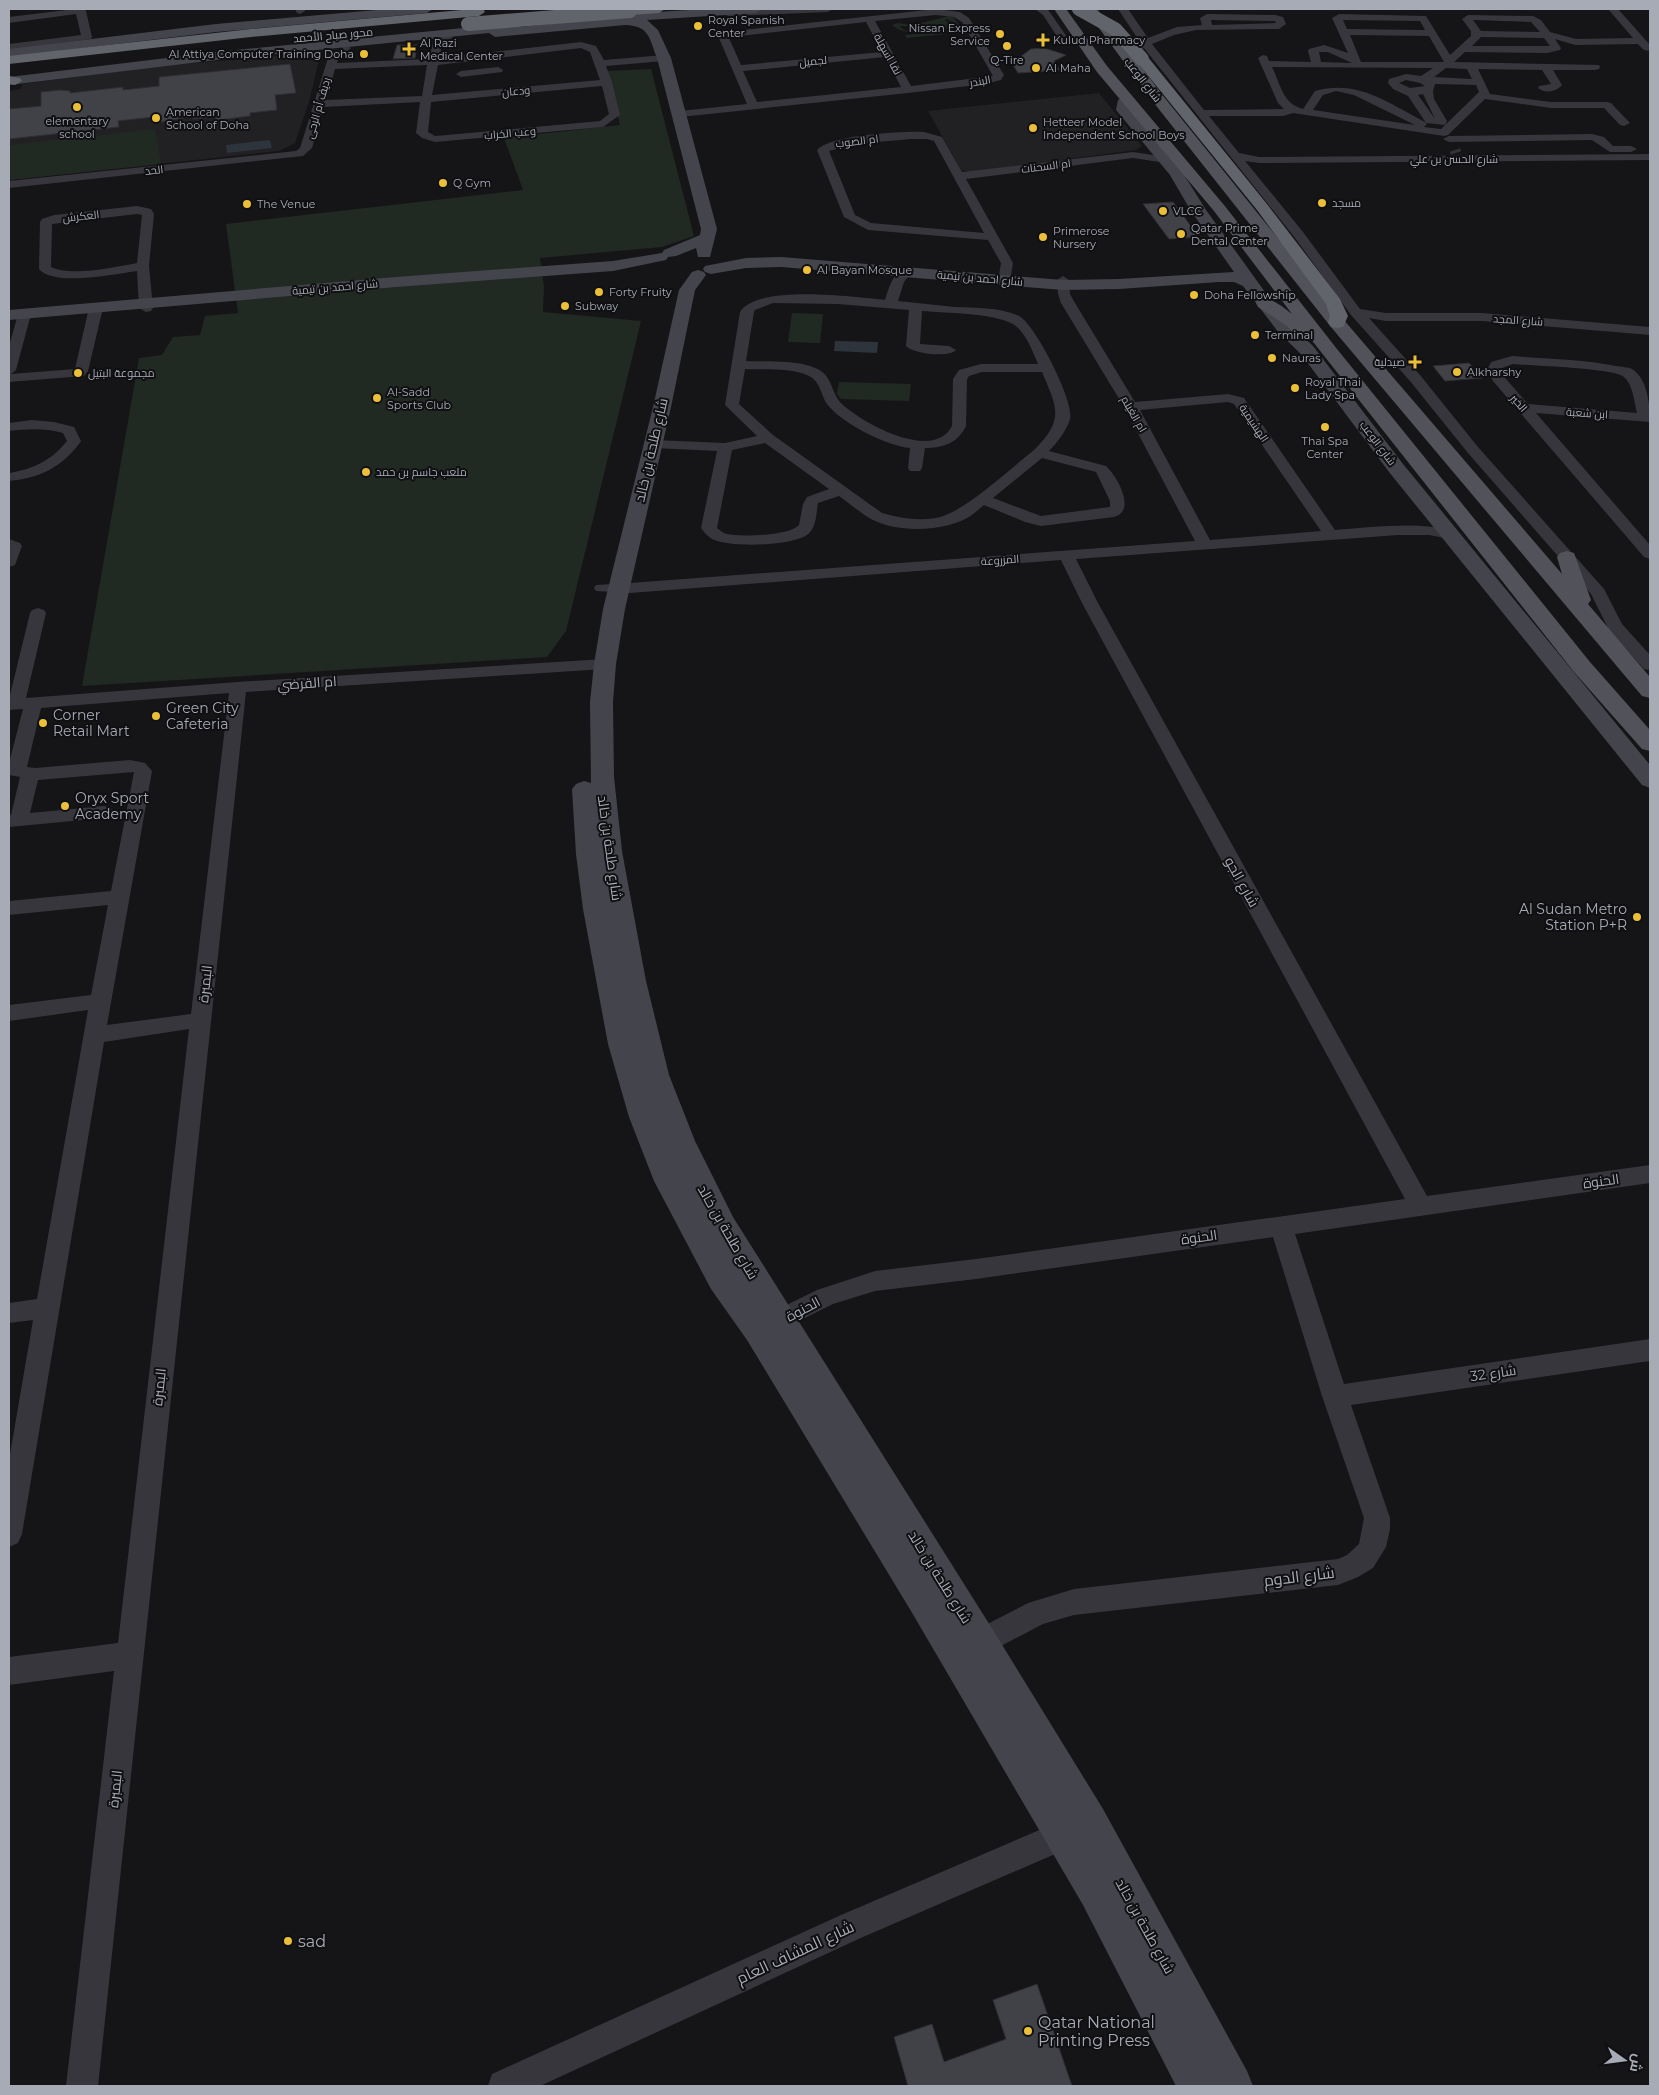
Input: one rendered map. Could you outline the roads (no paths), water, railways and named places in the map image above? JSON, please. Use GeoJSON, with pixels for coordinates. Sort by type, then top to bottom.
{"type":"FeatureCollection","features":[{"type":"Feature","properties":{"kind":"highway"},"geometry":{"type":"LineString","coordinates":[[469,18],[485,9]]}},
{"type":"Feature","properties":{"kind":"highway","name":"محور صباح الأحمد"},"geometry":{"type":"LineString","coordinates":[[10,78],[264,41],[442,36],[469,18],[520,9]]}},
{"type":"Feature","properties":{"kind":"highway"},"geometry":{"type":"LineString","coordinates":[[1079,9],[1115,29],[1144,54],[1334,303],[1339,316],[1337,323]]}},
{"type":"Feature","properties":{"kind":"highway","name":"محور صباح الأحمد"},"geometry":{"type":"LineString","coordinates":[[9,60],[242,34],[469,18],[662,12]]}},
{"type":"Feature","properties":{"kind":"highway"},"geometry":{"type":"LineString","coordinates":[[10,78],[404,32],[442,36]]}},
{"type":"Feature","properties":{"kind":"main road"},"geometry":{"type":"LineString","coordinates":[[1047,9],[1073,27]]}},
{"type":"Feature","properties":{"kind":"main road","name":"شارع الوعب"},"geometry":{"type":"LineString","coordinates":[[1060,9],[1102,69],[1219,208],[1582,667],[1650,744]]}},
{"type":"Feature","properties":{"kind":"main road"},"geometry":{"type":"LineString","coordinates":[[1075,9],[1109,56],[1139,92],[1174,131],[1189,137]]}},
{"type":"Feature","properties":{"kind":"main road","name":"شارع الوعب"},"geometry":{"type":"LineString","coordinates":[[1093,10],[1116,45],[1337,323],[1650,691]]}},
{"type":"Feature","properties":{"kind":"main road"},"geometry":{"type":"LineString","coordinates":[[1219,208],[1219,223],[1239,252],[1235,261]]}},
{"type":"Feature","properties":{"kind":"main road"},"geometry":{"type":"LineString","coordinates":[[1264,303],[1293,322],[1311,342],[1332,353]]}},
{"type":"Feature","properties":{"kind":"main road"},"geometry":{"type":"LineString","coordinates":[[1567,557],[1573,582],[1588,617]]}},
{"type":"Feature","properties":{"kind":"street","name":"محور صباح الأحمد"},"geometry":{"type":"LineString","coordinates":[[9,53],[216,28],[427,9]]}},
{"type":"Feature","properties":{"kind":"street"},"geometry":{"type":"LineString","coordinates":[[485,9],[491,27],[510,21],[508,9]]}},
{"type":"Feature","properties":{"kind":"street"},"geometry":{"type":"LineString","coordinates":[[550,9],[551,14],[557,18],[579,22]]}},
{"type":"Feature","properties":{"kind":"street","name":"محور صباح الأحمد"},"geometry":{"type":"LineString","coordinates":[[10,78],[225,55],[319,48],[491,27],[579,22],[662,12],[716,12],[756,9]]}},
{"type":"Feature","properties":{"kind":"street"},"geometry":{"type":"LineString","coordinates":[[716,12],[740,13],[828,9]]}},
{"type":"Feature","properties":{"kind":"street"},"geometry":{"type":"LineString","coordinates":[[1040,9],[1046,13],[1064,39],[1084,43]]}},
{"type":"Feature","properties":{"kind":"street","name":"شارع الوعب"},"geometry":{"type":"LineString","coordinates":[[1123,9],[1147,41],[1144,54]]}},
{"type":"Feature","properties":{"kind":"street"},"geometry":{"type":"LineString","coordinates":[[1613,9],[1650,52]]}},
{"type":"Feature","properties":{"kind":"street"},"geometry":{"type":"LineString","coordinates":[[9,20],[81,10],[87,37],[9,46]]}},
{"type":"Feature","properties":{"kind":"street"},"geometry":{"type":"LineString","coordinates":[[652,30],[653,21],[662,12]]}},
{"type":"Feature","properties":{"kind":"street"},"geometry":{"type":"LineString","coordinates":[[769,12],[786,15],[795,26]]}},
{"type":"Feature","properties":{"kind":"street","name":"البندر"},"geometry":{"type":"LineString","coordinates":[[680,114],[985,82],[997,78],[999,75],[966,20],[961,16],[936,12],[733,32],[725,36],[724,40],[753,106]]}},
{"type":"Feature","properties":{"kind":"street"},"geometry":{"type":"LineString","coordinates":[[1355,63],[1337,18],[1393,13],[1423,18],[1433,33],[1448,64]]}},
{"type":"Feature","properties":{"kind":"street"},"geometry":{"type":"LineString","coordinates":[[1368,16],[1378,32]]}},
{"type":"Feature","properties":{"kind":"street","name":"نقا اسهلة"},"geometry":{"type":"LineString","coordinates":[[868,18],[908,90]]}},
{"type":"Feature","properties":{"kind":"street"},"geometry":{"type":"LineString","coordinates":[[1462,50],[1554,49],[1555,46],[1538,22],[1533,19],[1469,18],[1477,34]]}},
{"type":"Feature","properties":{"kind":"street","name":"محور صباح الأحمد"},"geometry":{"type":"LineString","coordinates":[[319,48],[346,48],[442,36],[629,21],[644,24],[652,30]]}},
{"type":"Feature","properties":{"kind":"street"},"geometry":{"type":"LineString","coordinates":[[1144,54],[1147,41],[1178,30],[1247,22]]}},
{"type":"Feature","properties":{"kind":"street","name":"شارع طلحة بن خالد"},"geometry":{"type":"LineString","coordinates":[[610,588],[675,285],[684,264],[709,229],[664,58],[652,30]]}},
{"type":"Feature","properties":{"kind":"street"},"geometry":{"type":"LineString","coordinates":[[1343,32],[1433,33]]}},
{"type":"Feature","properties":{"kind":"street"},"geometry":{"type":"LineString","coordinates":[[1477,34],[1547,35],[1575,42],[1640,41]]}},
{"type":"Feature","properties":{"kind":"street"},"geometry":{"type":"LineString","coordinates":[[1427,84],[1477,34]]}},
{"type":"Feature","properties":{"kind":"street","name":"وعب الخراب"},"geometry":{"type":"LineString","coordinates":[[433,62],[581,45],[593,48],[607,82],[614,115],[603,124],[440,139],[424,136],[425,99],[439,76],[433,62],[442,36]]}},
{"type":"Feature","properties":{"kind":"street","name":"شارع الوعب"},"geometry":{"type":"LineString","coordinates":[[1116,45],[1144,54],[1202,113],[1303,240],[1356,312],[1598,592],[1615,626],[1650,665]]}},
{"type":"Feature","properties":{"kind":"street","name":"رديف أم الرحى"},"geometry":{"type":"LineString","coordinates":[[319,48],[329,54],[332,62]]}},
{"type":"Feature","properties":{"kind":"street","name":"رديف أم الرحى"},"geometry":{"type":"LineString","coordinates":[[299,154],[306,148],[332,62],[346,48]]}},
{"type":"Feature","properties":{"kind":"street"},"geometry":{"type":"LineString","coordinates":[[1261,60],[1292,57],[1316,49],[1328,49],[1414,97],[1430,121],[1441,132],[1457,154]]}},
{"type":"Feature","properties":{"kind":"street"},"geometry":{"type":"LineString","coordinates":[[1306,53],[1317,65]]}},
{"type":"Feature","properties":{"kind":"street","name":"لجميل"},"geometry":{"type":"LineString","coordinates":[[737,68],[888,54]]}},
{"type":"Feature","properties":{"kind":"street"},"geometry":{"type":"LineString","coordinates":[[599,64],[664,58]]}},
{"type":"Feature","properties":{"kind":"street"},"geometry":{"type":"LineString","coordinates":[[1366,65],[1383,58],[1471,66],[1595,66]]}},
{"type":"Feature","properties":{"kind":"street"},"geometry":{"type":"LineString","coordinates":[[1261,60],[1317,65],[1355,63],[1366,65],[1389,84]]}},
{"type":"Feature","properties":{"kind":"street"},"geometry":{"type":"LineString","coordinates":[[1261,60],[1283,104],[1293,110],[1418,130],[1583,137],[1600,139],[1610,149],[1650,149]]}},
{"type":"Feature","properties":{"kind":"street"},"geometry":{"type":"LineString","coordinates":[[332,62],[433,62]]}},
{"type":"Feature","properties":{"kind":"street"},"geometry":{"type":"LineString","coordinates":[[1471,66],[1482,88]]}},
{"type":"Feature","properties":{"kind":"street"},"geometry":{"type":"LineString","coordinates":[[1543,88],[1557,85],[1546,66]]}},
{"type":"Feature","properties":{"kind":"street"},"geometry":{"type":"LineString","coordinates":[[439,76],[498,70]]}},
{"type":"Feature","properties":{"kind":"street","name":"ودعان"},"geometry":{"type":"LineString","coordinates":[[318,104],[425,99],[607,82]]}},
{"type":"Feature","properties":{"kind":"street"},"geometry":{"type":"LineString","coordinates":[[1374,101],[1370,91],[1389,84],[1427,84],[1482,88],[1546,104],[1607,106],[1624,123]]}},
{"type":"Feature","properties":{"kind":"street"},"geometry":{"type":"LineString","coordinates":[[1427,84],[1429,99],[1442,121],[1441,132]]}},
{"type":"Feature","properties":{"kind":"street"},"geometry":{"type":"LineString","coordinates":[[1441,132],[1482,88]]}},
{"type":"Feature","properties":{"kind":"street"},"geometry":{"type":"LineString","coordinates":[[1306,112],[1319,93],[1336,89],[1357,92],[1441,132]]}},
{"type":"Feature","properties":{"kind":"street"},"geometry":{"type":"LineString","coordinates":[[1266,99],[1272,113]]}},
{"type":"Feature","properties":{"kind":"street","name":"شارع الوعب"},"geometry":{"type":"LineString","coordinates":[[1128,100],[1123,103],[1123,110],[1166,160],[1264,303],[1285,329],[1307,350],[1436,517],[1650,780]]}},
{"type":"Feature","properties":{"kind":"street"},"geometry":{"type":"LineString","coordinates":[[1546,104],[1561,119]]}},
{"type":"Feature","properties":{"kind":"street"},"geometry":{"type":"LineString","coordinates":[[1202,113],[1272,113],[1293,110]]}},
{"type":"Feature","properties":{"kind":"street"},"geometry":{"type":"LineString","coordinates":[[1605,123],[1639,123]]}},
{"type":"Feature","properties":{"kind":"street"},"geometry":{"type":"LineString","coordinates":[[1572,128],[1583,137]]}},
{"type":"Feature","properties":{"kind":"street","name":"ام الصوب"},"geometry":{"type":"LineString","coordinates":[[992,237],[868,226],[854,221],[850,217],[823,150],[835,143],[913,135],[927,135],[938,139],[1007,263],[1005,278]]}},
{"type":"Feature","properties":{"kind":"street","name":"ام السحنات"},"geometry":{"type":"LineString","coordinates":[[959,176],[1134,156],[1146,152],[1153,145]]}},
{"type":"Feature","properties":{"kind":"street","name":"الحد"},"geometry":{"type":"LineString","coordinates":[[9,185],[299,154]]}},
{"type":"Feature","properties":{"kind":"street","name":"شارع الحسن بن علي"},"geometry":{"type":"LineString","coordinates":[[1240,161],[1457,154],[1650,157]]}},
{"type":"Feature","properties":{"kind":"street","name":"ام السحنات"},"geometry":{"type":"LineString","coordinates":[[1134,156],[1166,160]]}},
{"type":"Feature","properties":{"kind":"street","name":"العكرش"},"geometry":{"type":"LineString","coordinates":[[143,266],[81,274],[49,273],[45,269],[46,222],[54,218],[137,210],[147,212],[143,266],[145,306]]}},
{"type":"Feature","properties":{"kind":"street","name":"شارع احمد بن تيمية"},"geometry":{"type":"LineString","coordinates":[[684,264],[733,259],[795,258],[1005,278]]}},
{"type":"Feature","properties":{"kind":"street","name":"شارع احمد بن تيمية"},"geometry":{"type":"LineString","coordinates":[[1062,282],[1220,271],[1232,265],[1235,261]]}},
{"type":"Feature","properties":{"kind":"street","name":"شارع احمد بن تيمية"},"geometry":{"type":"LineString","coordinates":[[16,317],[387,282],[613,266],[781,262],[888,280],[906,272],[1118,284],[1220,276],[1236,277],[1249,282]]}},
{"type":"Feature","properties":{"kind":"street","name":"شارع طلحة بن خالد"},"geometry":{"type":"LineString","coordinates":[[684,264],[687,290],[654,444],[610,588],[594,622],[597,664],[584,714],[582,748],[588,854],[596,909],[622,1044],[643,1117],[669,1181],[722,1280],[769,1325],[980,1643],[1076,1829],[1097,1891],[1199,2086]]}},
{"type":"Feature","properties":{"kind":"street"},"geometry":{"type":"LineString","coordinates":[[884,304],[888,280]]}},
{"type":"Feature","properties":{"kind":"street","name":"ام الغيلم"},"geometry":{"type":"LineString","coordinates":[[1062,282],[1068,303],[1131,407],[1205,544]]}},
{"type":"Feature","properties":{"kind":"street"},"geometry":{"type":"LineString","coordinates":[[801,299],[884,304],[1013,318],[1026,328],[1063,406],[1063,419],[1054,436],[1040,453],[983,499],[963,514],[951,520],[939,523],[912,524],[877,516],[768,438],[732,405],[747,312],[750,306],[770,300],[801,299]]}},
{"type":"Feature","properties":{"kind":"street","name":"شارع احمد بن تيمية"},"geometry":{"type":"LineString","coordinates":[[16,317],[95,312],[145,306]]}},
{"type":"Feature","properties":{"kind":"street"},"geometry":{"type":"LineString","coordinates":[[916,307],[913,346],[919,349],[949,350]]}},
{"type":"Feature","properties":{"kind":"street"},"geometry":{"type":"LineString","coordinates":[[9,378],[79,373],[95,312]]}},
{"type":"Feature","properties":{"kind":"street","name":"شارع المجد"},"geometry":{"type":"LineString","coordinates":[[1356,312],[1386,318],[1482,317],[1650,331]]}},
{"type":"Feature","properties":{"kind":"street"},"geometry":{"type":"LineString","coordinates":[[9,370],[16,317]]}},
{"type":"Feature","properties":{"kind":"street","name":"شارع المجد"},"geometry":{"type":"LineString","coordinates":[[1369,328],[1386,318]]}},
{"type":"Feature","properties":{"kind":"street","name":"الخير"},"geometry":{"type":"LineString","coordinates":[[1648,418],[1637,384],[1627,372],[1601,367],[1512,360],[1496,365],[1494,370],[1496,376],[1524,408],[1643,539],[1650,554]]}},
{"type":"Feature","properties":{"kind":"street"},"geometry":{"type":"LineString","coordinates":[[739,365],[799,369],[812,372],[821,379],[835,404],[879,436],[897,442],[918,444],[944,441],[957,431],[959,426],[960,379],[964,373],[981,368],[1046,368]]}},
{"type":"Feature","properties":{"kind":"street","name":"الهشيمية"},"geometry":{"type":"LineString","coordinates":[[1131,407],[1228,398],[1239,401],[1331,535]]}},
{"type":"Feature","properties":{"kind":"street","name":"ابن شعبة"},"geometry":{"type":"LineString","coordinates":[[1524,408],[1648,418]]}},
{"type":"Feature","properties":{"kind":"street"},"geometry":{"type":"LineString","coordinates":[[9,427],[30,424],[52,425],[69,430],[74,441],[58,461],[44,469],[9,478]]}},
{"type":"Feature","properties":{"kind":"street"},"geometry":{"type":"LineString","coordinates":[[654,444],[725,447],[768,438]]}},
{"type":"Feature","properties":{"kind":"street"},"geometry":{"type":"LineString","coordinates":[[915,468],[918,444]]}},
{"type":"Feature","properties":{"kind":"street"},"geometry":{"type":"LineString","coordinates":[[725,447],[709,528],[713,533],[722,538],[737,540],[798,534],[806,526],[812,500],[841,490]]}},
{"type":"Feature","properties":{"kind":"street"},"geometry":{"type":"LineString","coordinates":[[983,499],[1030,519],[1042,521],[1105,514],[1114,512],[1118,507],[1118,501],[1104,472],[1100,469],[1040,453]]}},
{"type":"Feature","properties":{"kind":"street","name":"المزروعة"},"geometry":{"type":"LineString","coordinates":[[1398,530],[1424,525],[1436,517]]}},
{"type":"Feature","properties":{"kind":"street","name":"المزروعة"},"geometry":{"type":"LineString","coordinates":[[610,588],[1398,530],[1429,530],[1450,534]]}},
{"type":"Feature","properties":{"kind":"street"},"geometry":{"type":"LineString","coordinates":[[9,544],[14,546],[9,562]]}},
{"type":"Feature","properties":{"kind":"street","name":"شارع الجو"},"geometry":{"type":"LineString","coordinates":[[1066,555],[1090,603],[1421,1207]]}},
{"type":"Feature","properties":{"kind":"street"},"geometry":{"type":"LineString","coordinates":[[38,613],[19,704],[19,771],[14,821],[104,812]]}},
{"type":"Feature","properties":{"kind":"street","name":"ام القرضي"},"geometry":{"type":"LineString","coordinates":[[19,704],[238,687],[597,664]]}},
{"type":"Feature","properties":{"kind":"street","name":"البمبرة"},"geometry":{"type":"LineString","coordinates":[[82,2086],[238,687]]}},
{"type":"Feature","properties":{"kind":"street"},"geometry":{"type":"LineString","coordinates":[[9,1534],[14,1472],[47,1308],[137,809],[142,769],[130,766],[19,771]]}},
{"type":"Feature","properties":{"kind":"street"},"geometry":{"type":"LineString","coordinates":[[9,908],[120,897]]}},
{"type":"Feature","properties":{"kind":"street"},"geometry":{"type":"LineString","coordinates":[[9,1013],[101,1001]]}},
{"type":"Feature","properties":{"kind":"street"},"geometry":{"type":"LineString","coordinates":[[95,1035],[201,1020]]}},
{"type":"Feature","properties":{"kind":"street","name":"الحنوة"},"geometry":{"type":"LineString","coordinates":[[769,1325],[825,1297],[875,1281],[976,1269],[1650,1174]]}},
{"type":"Feature","properties":{"kind":"street","name":"شارع الدوم"},"geometry":{"type":"LineString","coordinates":[[980,1643],[1038,1612],[1074,1602],[1338,1572],[1356,1566],[1369,1554],[1376,1537],[1377,1518],[1335,1396],[1281,1226]]}},
{"type":"Feature","properties":{"kind":"street"},"geometry":{"type":"LineString","coordinates":[[9,1313],[47,1308]]}},
{"type":"Feature","properties":{"kind":"street","name":"شارع طلحة بن خالد"},"geometry":{"type":"LineString","coordinates":[[769,1325],[924,1599],[1076,1829],[1232,2086]]}},
{"type":"Feature","properties":{"kind":"street","name":"شارع 32"},"geometry":{"type":"LineString","coordinates":[[1335,1396],[1650,1350]]}},
{"type":"Feature","properties":{"kind":"street"},"geometry":{"type":"LineString","coordinates":[[9,1671],[130,1655]]}},
{"type":"Feature","properties":{"kind":"street","name":"شارع المشاف العام"},"geometry":{"type":"LineString","coordinates":[[504,2086],[852,1926],[1076,1829]]}},
{"type":"Feature","properties":{"kind":"place","name":"Royal Spanish Center"},"geometry":{"type":"Point","coordinates":[698,26]}},
{"type":"Feature","properties":{"kind":"place","name":"Nissan Express Service"},"geometry":{"type":"Point","coordinates":[1000,34]}},
{"type":"Feature","properties":{"kind":"place","name":"Kulud Pharmacy"},"geometry":{"type":"Point","coordinates":[1043,40]}},
{"type":"Feature","properties":{"kind":"place","name":"Q-Tire"},"geometry":{"type":"Point","coordinates":[1007,46]}},
{"type":"Feature","properties":{"kind":"place","name":"Al Razi Medical Center"},"geometry":{"type":"Point","coordinates":[409,49]}},
{"type":"Feature","properties":{"kind":"place","name":"Al Attiya Computer Training Doha"},"geometry":{"type":"Point","coordinates":[364,54]}},
{"type":"Feature","properties":{"kind":"place","name":"Al Maha"},"geometry":{"type":"Point","coordinates":[1036,68]}},
{"type":"Feature","properties":{"kind":"place","name":"elementary school"},"geometry":{"type":"Point","coordinates":[77,107]}},
{"type":"Feature","properties":{"kind":"place","name":"American School of Doha"},"geometry":{"type":"Point","coordinates":[156,118]}},
{"type":"Feature","properties":{"kind":"place","name":"Hetteer Model Independent School Boys"},"geometry":{"type":"Point","coordinates":[1033,128]}},
{"type":"Feature","properties":{"kind":"place","name":"Q Gym"},"geometry":{"type":"Point","coordinates":[443,183]}},
{"type":"Feature","properties":{"kind":"place","name":"مسجد"},"geometry":{"type":"Point","coordinates":[1322,203]}},
{"type":"Feature","properties":{"kind":"place","name":"The Venue"},"geometry":{"type":"Point","coordinates":[247,204]}},
{"type":"Feature","properties":{"kind":"place","name":"VLCC"},"geometry":{"type":"Point","coordinates":[1163,211]}},
{"type":"Feature","properties":{"kind":"place","name":"Qatar Prime Dental Center"},"geometry":{"type":"Point","coordinates":[1181,234]}},
{"type":"Feature","properties":{"kind":"place","name":"Primerose Nursery"},"geometry":{"type":"Point","coordinates":[1043,237]}},
{"type":"Feature","properties":{"kind":"place","name":"Al Bayan Mosque"},"geometry":{"type":"Point","coordinates":[807,270]}},
{"type":"Feature","properties":{"kind":"place","name":"Forty Fruity"},"geometry":{"type":"Point","coordinates":[599,292]}},
{"type":"Feature","properties":{"kind":"place","name":"Doha Fellowship"},"geometry":{"type":"Point","coordinates":[1194,295]}},
{"type":"Feature","properties":{"kind":"place","name":"Subway"},"geometry":{"type":"Point","coordinates":[565,306]}},
{"type":"Feature","properties":{"kind":"place","name":"Terminal"},"geometry":{"type":"Point","coordinates":[1255,335]}},
{"type":"Feature","properties":{"kind":"place","name":"Nauras"},"geometry":{"type":"Point","coordinates":[1272,358]}},
{"type":"Feature","properties":{"kind":"place","name":"صيدلية"},"geometry":{"type":"Point","coordinates":[1415,362]}},
{"type":"Feature","properties":{"kind":"place","name":"Alkharshy"},"geometry":{"type":"Point","coordinates":[1457,372]}},
{"type":"Feature","properties":{"kind":"place","name":"مجموعة البتيل"},"geometry":{"type":"Point","coordinates":[78,373]}},
{"type":"Feature","properties":{"kind":"place","name":"Royal Thai Lady Spa"},"geometry":{"type":"Point","coordinates":[1295,388]}},
{"type":"Feature","properties":{"kind":"place","name":"Al-Sadd Sports Club"},"geometry":{"type":"Point","coordinates":[377,398]}},
{"type":"Feature","properties":{"kind":"place","name":"Thai Spa Center"},"geometry":{"type":"Point","coordinates":[1325,427]}},
{"type":"Feature","properties":{"kind":"place","name":"ملعب جاسم بن حمد"},"geometry":{"type":"Point","coordinates":[366,472]}},
{"type":"Feature","properties":{"kind":"place","name":"Green City Cafeteria"},"geometry":{"type":"Point","coordinates":[156,716]}},
{"type":"Feature","properties":{"kind":"place","name":"Corner Retail Mart"},"geometry":{"type":"Point","coordinates":[43,723]}},
{"type":"Feature","properties":{"kind":"place","name":"Oryx Sport Academy"},"geometry":{"type":"Point","coordinates":[65,806]}},
{"type":"Feature","properties":{"kind":"place","name":"Al Sudan Metro Station P+R"},"geometry":{"type":"Point","coordinates":[1637,917]}},
{"type":"Feature","properties":{"kind":"place","name":"sad"},"geometry":{"type":"Point","coordinates":[288,1941]}},
{"type":"Feature","properties":{"kind":"place","name":"Qatar National Printing Press"},"geometry":{"type":"Point","coordinates":[1028,2031]}}]}
